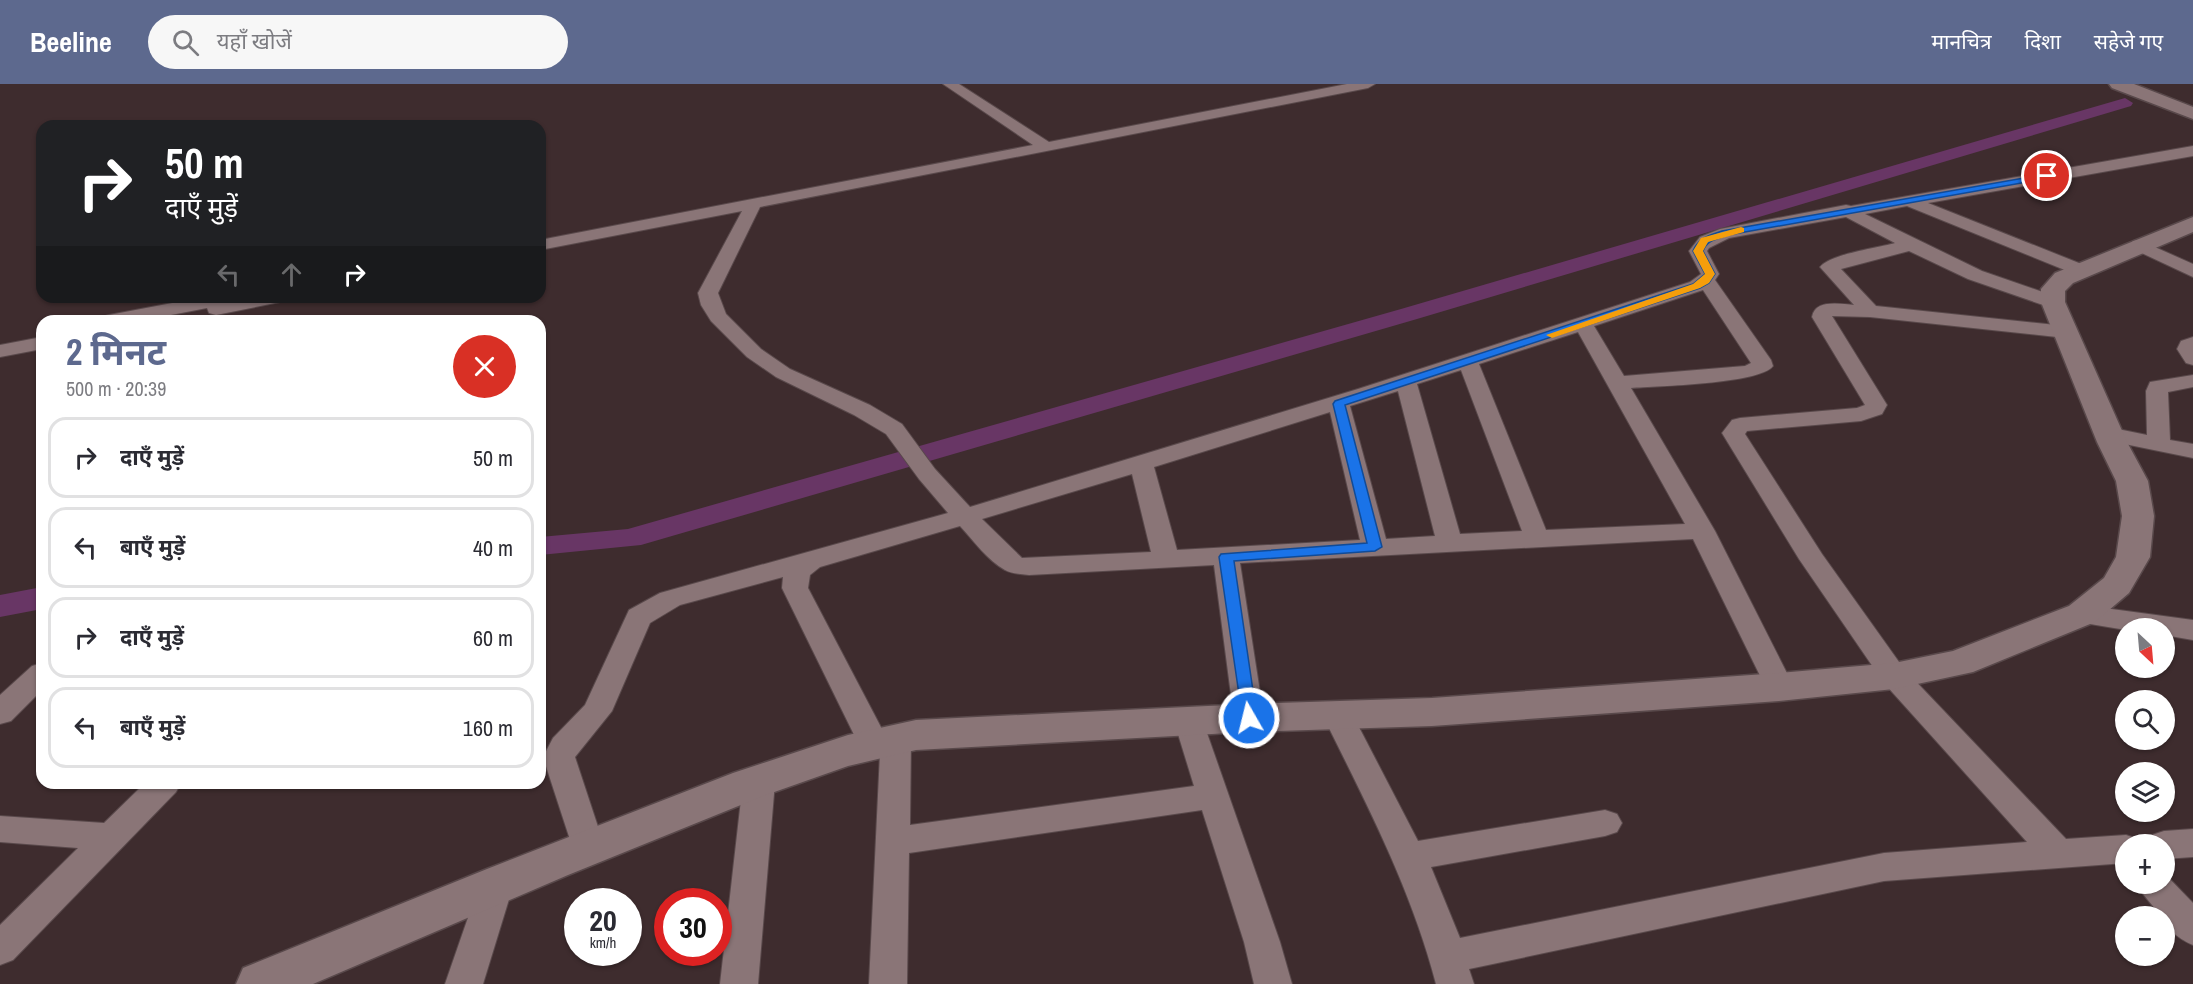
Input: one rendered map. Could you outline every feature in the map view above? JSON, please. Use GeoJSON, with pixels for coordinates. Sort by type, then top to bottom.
{"type":"FeatureCollection","features":[{"type":"Feature","properties":{"kind":"street"},"geometry":{"type":"LineString","coordinates":[[950,84],[1041,144]]}},
{"type":"Feature","properties":{"kind":"street"},"geometry":{"type":"LineString","coordinates":[[546,244],[1335,84]]}},
{"type":"Feature","properties":{"kind":"street"},"geometry":{"type":"LineString","coordinates":[[546,236],[1368,84]]}},
{"type":"Feature","properties":{"kind":"street"},"geometry":{"type":"LineString","coordinates":[[2118,84],[2193,113]]}},
{"type":"Feature","properties":{"kind":"street"},"geometry":{"type":"LineString","coordinates":[[588,848],[560,757],[564,746],[597,711],[639,617],[670,599],[812,561],[1142,465],[1339,404],[1696,286],[1706,280],[1710,274],[1698,251],[1705,240],[1726,233],[2193,150]]}},
{"type":"Feature","properties":{"kind":"street"},"geometry":{"type":"LineString","coordinates":[[1907,200],[2082,271]]}},
{"type":"Feature","properties":{"kind":"street"},"geometry":{"type":"LineString","coordinates":[[754,203],[708,293],[711,305],[718,317],[742,342],[783,373],[862,410],[894,429],[927,474],[965,517],[1015,565],[1029,567],[1537,538],[1702,531]]}},
{"type":"Feature","properties":{"kind":"street"},"geometry":{"type":"LineString","coordinates":[[1846,210],[1911,245],[2059,317]]}},
{"type":"Feature","properties":{"kind":"street"},"geometry":{"type":"LineString","coordinates":[[260,984],[497,883],[816,759],[916,735],[1337,714],[1432,712],[1779,687],[1894,676],[1960,663],[2082,614],[2117,585],[2133,557],[2138,516],[2132,481],[2108,434],[2059,317],[2053,289],[2064,278],[2139,245],[2193,225]]}},
{"type":"Feature","properties":{"kind":"street"},"geometry":{"type":"LineString","coordinates":[[1870,311],[1829,267],[1840,262],[1911,245]]}},
{"type":"Feature","properties":{"kind":"street"},"geometry":{"type":"LineString","coordinates":[[2139,245],[2193,271]]}},
{"type":"Feature","properties":{"kind":"street"},"geometry":{"type":"LineString","coordinates":[[1617,383],[1749,372],[1762,366],[1761,360],[1706,280]]}},
{"type":"Feature","properties":{"kind":"street"},"geometry":{"type":"LineString","coordinates":[[140,315],[203,303]]}},
{"type":"Feature","properties":{"kind":"street"},"geometry":{"type":"LineString","coordinates":[[186,315],[248,303]]}},
{"type":"Feature","properties":{"kind":"street"},"geometry":{"type":"LineString","coordinates":[[2058,854],[1894,676],[1812,559],[1733,433],[1740,425],[1861,414],[1874,409],[1876,405],[1821,317],[1822,313],[1827,310],[2059,317]]}},
{"type":"Feature","properties":{"kind":"street"},"geometry":{"type":"LineString","coordinates":[[1583,324],[1702,531],[1779,687]]}},
{"type":"Feature","properties":{"kind":"street"},"geometry":{"type":"LineString","coordinates":[[0,342],[36,335]]}},
{"type":"Feature","properties":{"kind":"street"},"geometry":{"type":"LineString","coordinates":[[2193,343],[2188,345],[2187,349],[2193,359]]}},
{"type":"Feature","properties":{"kind":"street"},"geometry":{"type":"LineString","coordinates":[[0,351],[36,344]]}},
{"type":"Feature","properties":{"kind":"street"},"geometry":{"type":"LineString","coordinates":[[1468,362],[1537,538]]}},
{"type":"Feature","properties":{"kind":"street"},"geometry":{"type":"LineString","coordinates":[[2159,444],[2158,387],[2193,381]]}},
{"type":"Feature","properties":{"kind":"street"},"geometry":{"type":"LineString","coordinates":[[1406,382],[1450,543]]}},
{"type":"Feature","properties":{"kind":"street"},"geometry":{"type":"LineString","coordinates":[[1339,404],[1375,547]]}},
{"type":"Feature","properties":{"kind":"street"},"geometry":{"type":"LineString","coordinates":[[2108,434],[2193,451]]}},
{"type":"Feature","properties":{"kind":"street"},"geometry":{"type":"LineString","coordinates":[[1142,465],[1166,560]]}},
{"type":"Feature","properties":{"kind":"street"},"geometry":{"type":"LineString","coordinates":[[1226,557],[1249,718]]}},
{"type":"Feature","properties":{"kind":"street"},"geometry":{"type":"LineString","coordinates":[[812,561],[799,570],[794,578],[795,588],[885,741],[894,841],[888,984]]}},
{"type":"Feature","properties":{"kind":"street"},"geometry":{"type":"LineString","coordinates":[[2082,614],[2193,630]]}},
{"type":"Feature","properties":{"kind":"street"},"geometry":{"type":"LineString","coordinates":[[0,713],[36,679]]}},
{"type":"Feature","properties":{"kind":"street"},"geometry":{"type":"LineString","coordinates":[[1337,714],[1408,856],[1452,971],[1884,867],[2115,850]]}},
{"type":"Feature","properties":{"kind":"street"},"geometry":{"type":"LineString","coordinates":[[1189,721],[1273,984]]}},
{"type":"Feature","properties":{"kind":"street"},"geometry":{"type":"LineString","coordinates":[[739,984],[759,782]]}},
{"type":"Feature","properties":{"kind":"street"},"geometry":{"type":"LineString","coordinates":[[0,949],[159,789]]}},
{"type":"Feature","properties":{"kind":"street"},"geometry":{"type":"LineString","coordinates":[[894,841],[1214,796]]}},
{"type":"Feature","properties":{"kind":"street"},"geometry":{"type":"LineString","coordinates":[[1408,856],[1605,823]]}},
{"type":"Feature","properties":{"kind":"street"},"geometry":{"type":"LineString","coordinates":[[0,829],[111,837]]}},
{"type":"Feature","properties":{"kind":"street"},"geometry":{"type":"LineString","coordinates":[[2175,844],[2193,843]]}},
{"type":"Feature","properties":{"kind":"street"},"geometry":{"type":"LineString","coordinates":[[464,984],[497,883]]}},
{"type":"Feature","properties":{"kind":"street"},"geometry":{"type":"LineString","coordinates":[[2163,894],[2193,929]]}},
{"type":"Feature","properties":{"kind":"waterway"},"geometry":{"type":"LineString","coordinates":[[546,545],[630,538],[1409,314],[2125,103]]}},
{"type":"Feature","properties":{"kind":"waterway"},"geometry":{"type":"LineString","coordinates":[[0,606],[36,599]]}},
{"type":"Feature","properties":{"kind":"slow traffic"},"geometry":{"type":"LineString","coordinates":[[1552,335],[1696,286],[1706,280],[1710,274],[1698,251],[1700,245],[1705,240],[1741,230]]}},
{"type":"Feature","properties":{"kind":"route"},"geometry":{"type":"LineString","coordinates":[[1249,718],[1226,557],[1375,547],[1339,404],[1696,286],[1706,280],[1710,274],[1698,251],[1700,245],[1705,240],[1726,233],[2047,176]]}}]}
